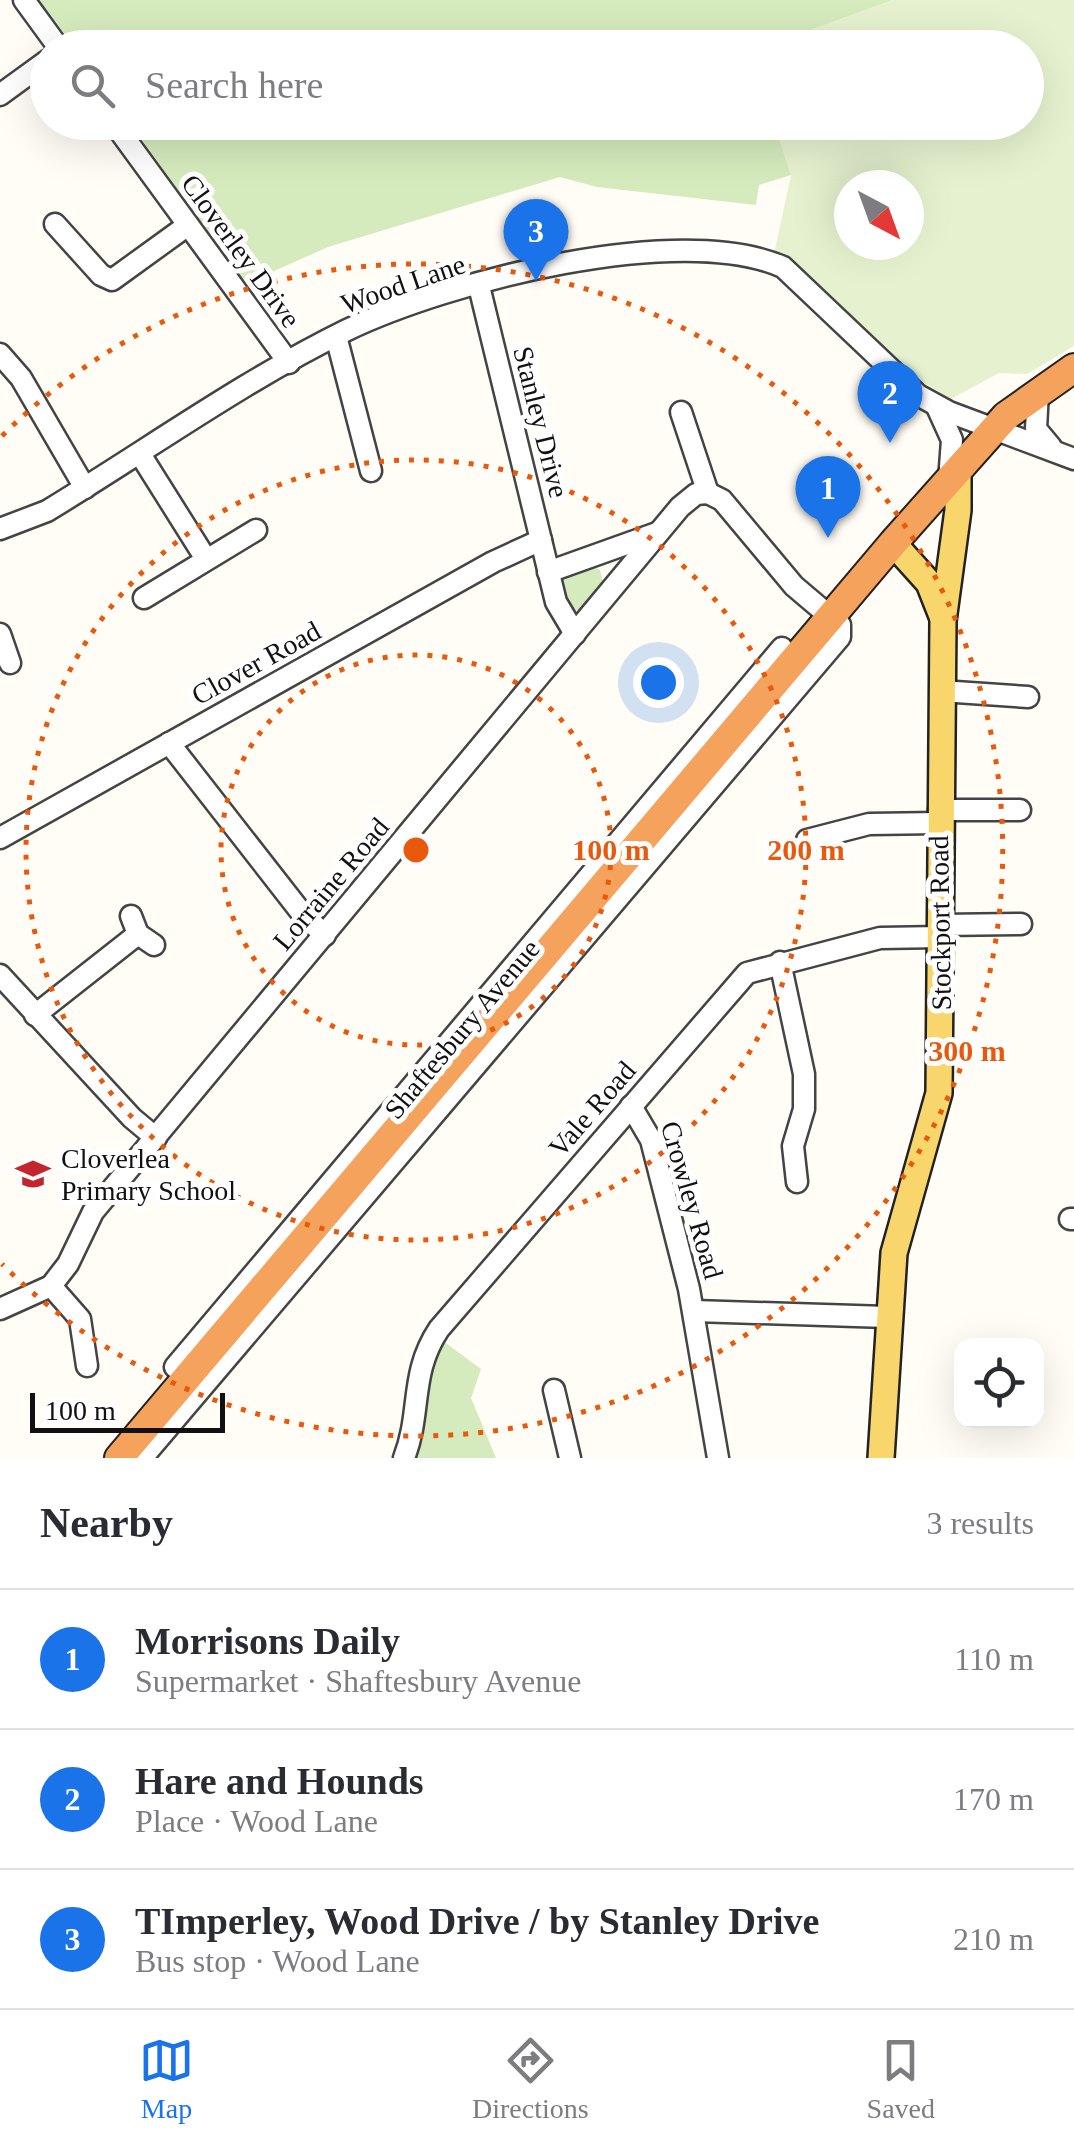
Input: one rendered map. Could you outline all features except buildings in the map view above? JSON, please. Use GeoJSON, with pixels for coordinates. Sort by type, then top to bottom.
{"type":"FeatureCollection","features":[{"type":"Feature","properties":{"kind":"highway"},"geometry":{"type":"LineString","coordinates":[[893,542],[994,429],[1038,391],[1074,368]]}},
{"type":"Feature","properties":{"kind":"highway","name":"Shaftesbury Avenue"},"geometry":{"type":"LineString","coordinates":[[119,1458],[300,1257],[764,684],[832,617],[893,542]]}},
{"type":"Feature","properties":{"kind":"main road","name":"Stockport Road"},"geometry":{"type":"LineString","coordinates":[[881,1458],[887,1316],[902,1214],[938,1104],[943,621],[958,510],[954,476]]}},
{"type":"Feature","properties":{"kind":"main road","name":"Stockport Road"},"geometry":{"type":"LineString","coordinates":[[893,542],[935,592],[943,621]]}},
{"type":"Feature","properties":{"kind":"street"},"geometry":{"type":"LineString","coordinates":[[24,0],[46,30]]}},
{"type":"Feature","properties":{"kind":"street"},"geometry":{"type":"LineString","coordinates":[[0,95],[30,73]]}},
{"type":"Feature","properties":{"kind":"street","name":"Cloverley Drive"},"geometry":{"type":"LineString","coordinates":[[126,140],[289,362]]}},
{"type":"Feature","properties":{"kind":"street"},"geometry":{"type":"LineString","coordinates":[[56,224],[101,274],[112,280],[188,225]]}},
{"type":"Feature","properties":{"kind":"street","name":"Wood Lane"},"geometry":{"type":"LineString","coordinates":[[0,529],[37,516],[336,336],[479,286],[633,252],[760,258],[794,274],[903,382],[936,406],[1074,459]]}},
{"type":"Feature","properties":{"kind":"street","name":"Stanley Drive"},"geometry":{"type":"LineString","coordinates":[[479,286],[559,613],[574,634]]}},
{"type":"Feature","properties":{"kind":"street"},"geometry":{"type":"LineString","coordinates":[[336,336],[371,470]]}},
{"type":"Feature","properties":{"kind":"street"},"geometry":{"type":"LineString","coordinates":[[0,354],[21,378],[84,488]]}},
{"type":"Feature","properties":{"kind":"street"},"geometry":{"type":"LineString","coordinates":[[1038,391],[1036,429],[1052,448]]}},
{"type":"Feature","properties":{"kind":"street"},"geometry":{"type":"LineString","coordinates":[[936,406],[951,436],[954,476]]}},
{"type":"Feature","properties":{"kind":"street"},"geometry":{"type":"LineString","coordinates":[[681,412],[708,493],[722,500],[794,586],[832,617]]}},
{"type":"Feature","properties":{"kind":"street"},"geometry":{"type":"LineString","coordinates":[[140,454],[206,559]]}},
{"type":"Feature","properties":{"kind":"street","name":"Lorraine Road"},"geometry":{"type":"LineString","coordinates":[[51,1286],[68,1264],[82,1225],[659,532],[686,501],[708,493]]}},
{"type":"Feature","properties":{"kind":"street"},"geometry":{"type":"LineString","coordinates":[[144,598],[256,530]]}},
{"type":"Feature","properties":{"kind":"street"},"geometry":{"type":"LineString","coordinates":[[548,572],[659,532]]}},
{"type":"Feature","properties":{"kind":"street","name":"Clover Road"},"geometry":{"type":"LineString","coordinates":[[0,838],[493,562],[541,540]]}},
{"type":"Feature","properties":{"kind":"street"},"geometry":{"type":"LineString","coordinates":[[0,634],[10,663]]}},
{"type":"Feature","properties":{"kind":"street","name":"Shaftesbury Avenue"},"geometry":{"type":"LineString","coordinates":[[142,1458],[300,1257],[791,660]]}},
{"type":"Feature","properties":{"kind":"street","name":"Shaftesbury Avenue"},"geometry":{"type":"LineString","coordinates":[[188,1377],[175,1366],[764,684]]}},
{"type":"Feature","properties":{"kind":"street"},"geometry":{"type":"LineString","coordinates":[[942,691],[1028,697]]}},
{"type":"Feature","properties":{"kind":"street"},"geometry":{"type":"LineString","coordinates":[[169,743],[304,916],[325,935]]}},
{"type":"Feature","properties":{"kind":"street"},"geometry":{"type":"LineString","coordinates":[[807,840],[869,824],[1020,810]]}},
{"type":"Feature","properties":{"kind":"street","name":"Vale Road"},"geometry":{"type":"LineString","coordinates":[[404,1458],[413,1426],[418,1371],[438,1329],[747,974],[880,938],[1021,924]]}},
{"type":"Feature","properties":{"kind":"street"},"geometry":{"type":"LineString","coordinates":[[36,1015],[141,932]]}},
{"type":"Feature","properties":{"kind":"street"},"geometry":{"type":"LineString","coordinates":[[780,962],[804,1074],[803,1114],[794,1146],[797,1182]]}},
{"type":"Feature","properties":{"kind":"street"},"geometry":{"type":"LineString","coordinates":[[0,975],[156,1138]]}},
{"type":"Feature","properties":{"kind":"street","name":"Crowley Road"},"geometry":{"type":"LineString","coordinates":[[632,1106],[651,1140],[694,1311],[718,1458]]}},
{"type":"Feature","properties":{"kind":"street"},"geometry":{"type":"LineString","coordinates":[[0,1309],[51,1286],[77,1312],[86,1360],[108,1352]]}},
{"type":"Feature","properties":{"kind":"street"},"geometry":{"type":"LineString","coordinates":[[694,1311],[887,1316]]}},
{"type":"Feature","properties":{"kind":"street"},"geometry":{"type":"LineString","coordinates":[[553,1390],[570,1458]]}},
{"type":"Feature","properties":{"kind":"green space"},"geometry":{"type":"Polygon","coordinates":[[[39,0],[893,0],[810,30],[62,30],[39,0]]]}},
{"type":"Feature","properties":{"kind":"green space"},"geometry":{"type":"Polygon","coordinates":[[[893,0],[1074,0],[1074,346],[1027,374],[999,373],[951,399],[908,373],[809,276],[774,254],[791,175],[780,140],[1044,140],[1044,30],[810,30],[893,0]]]}},
{"type":"Feature","properties":{"kind":"green space"},"geometry":{"type":"Polygon","coordinates":[[[142,140],[780,140],[791,175],[759,185],[756,205],[597,187],[560,177],[328,247],[245,284],[142,140]]]}},
{"type":"Feature","properties":{"kind":"green space"},"geometry":{"type":"Polygon","coordinates":[[[589,565],[600,570],[604,585],[582,611],[568,608],[560,579],[589,565]]]}},
{"type":"Feature","properties":{"kind":"green space"},"geometry":{"type":"Polygon","coordinates":[[[443,1341],[481,1369],[471,1398],[496,1458],[415,1458],[431,1369],[443,1341]]]}},
{"type":"Feature","properties":{"kind":"place","name":"TImperley, Wood Drive / by Stanley Drive"},"geometry":{"type":"Point","coordinates":[536,281]}},
{"type":"Feature","properties":{"kind":"place","name":"Hare and Hounds"},"geometry":{"type":"Point","coordinates":[890,443]}},
{"type":"Feature","properties":{"kind":"place","name":"Morrisons Daily"},"geometry":{"type":"Point","coordinates":[828,538]}},
{"type":"Feature","properties":{"kind":"place","name":"Cloverlea Primary School"},"geometry":{"type":"Point","coordinates":[33,1174]}}]}
